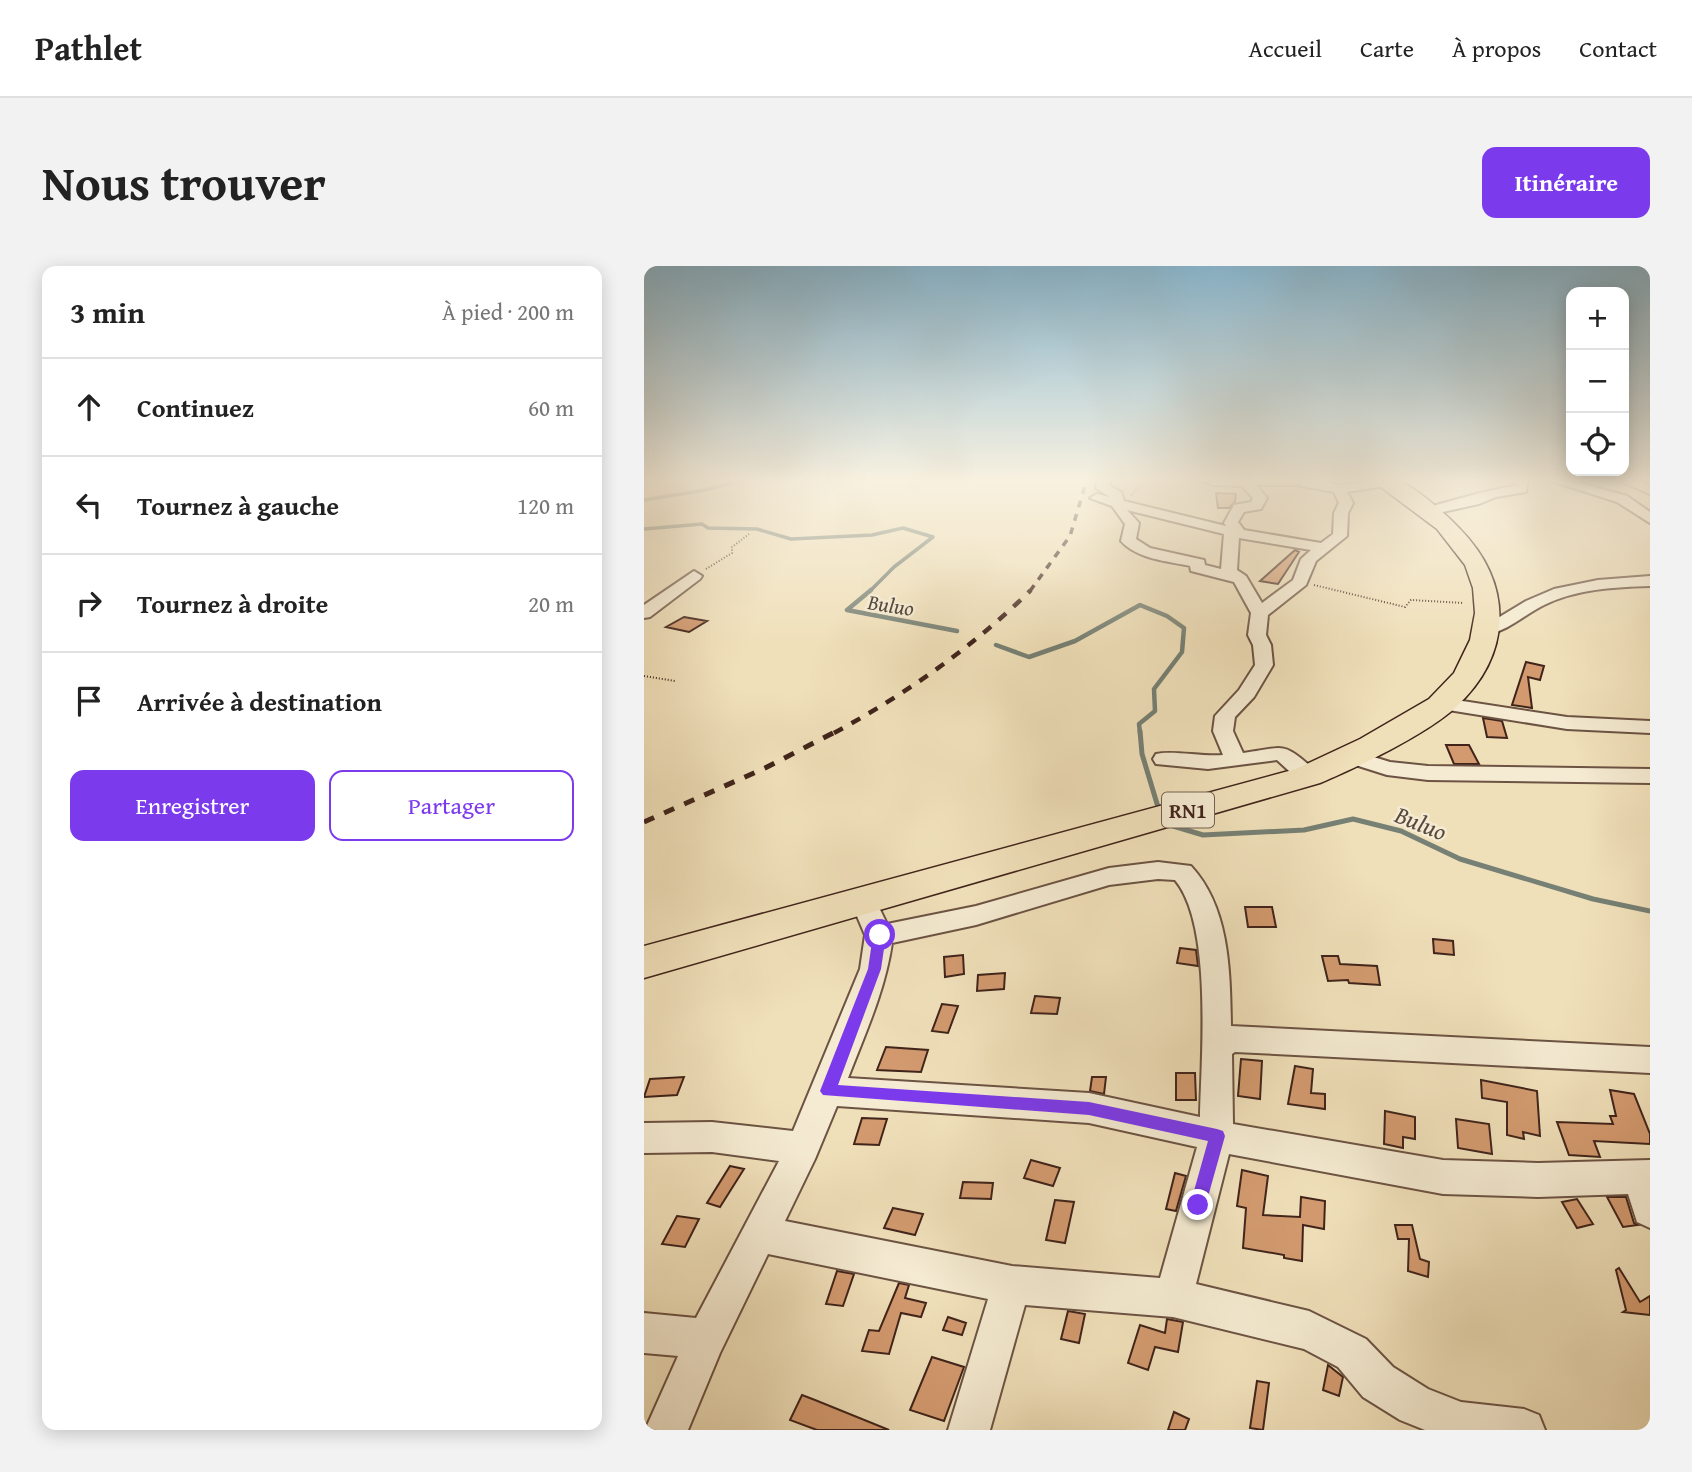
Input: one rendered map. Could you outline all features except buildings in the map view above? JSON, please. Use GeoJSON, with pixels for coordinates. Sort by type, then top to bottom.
{"type":"FeatureCollection","features":[{"type":"Feature","properties":{"kind":"highway"},"geometry":{"type":"LineString","coordinates":[[1450,533],[1472,556],[1486,582],[1488,616]]}},
{"type":"Feature","properties":{"kind":"highway","name":"RN1"},"geometry":{"type":"LineString","coordinates":[[644,962],[1308,776],[1353,757],[1443,704],[1464,681],[1477,660],[1488,616]]}},
{"type":"Feature","properties":{"kind":"street"},"geometry":{"type":"LineString","coordinates":[[1130,533],[1128,541],[1145,551],[1198,563],[1198,568],[1240,579]]}},
{"type":"Feature","properties":{"kind":"street"},"geometry":{"type":"LineString","coordinates":[[1231,533],[1234,544],[1229,552],[1229,572],[1240,579],[1260,613],[1257,635],[1262,645],[1264,665],[1247,693],[1225,716],[1223,731],[1237,761]]}},
{"type":"Feature","properties":{"kind":"street"},"geometry":{"type":"LineString","coordinates":[[1242,533],[1324,548]]}},
{"type":"Feature","properties":{"kind":"street"},"geometry":{"type":"LineString","coordinates":[[1260,613],[1300,582],[1309,559],[1340,533]]}},
{"type":"Feature","properties":{"kind":"street"},"geometry":{"type":"LineString","coordinates":[[644,613],[694,576]]}},
{"type":"Feature","properties":{"kind":"street"},"geometry":{"type":"LineString","coordinates":[[1488,616],[1511,621],[1548,597],[1616,584],[1650,581]]}},
{"type":"Feature","properties":{"kind":"street"},"geometry":{"type":"LineString","coordinates":[[1443,704],[1567,723],[1650,727]]}},
{"type":"Feature","properties":{"kind":"street"},"geometry":{"type":"LineString","coordinates":[[1164,760],[1180,763],[1237,761],[1282,753],[1308,776]]}},
{"type":"Feature","properties":{"kind":"street"},"geometry":{"type":"LineString","coordinates":[[1353,757],[1387,768],[1428,773],[1650,776]]}},
{"type":"Feature","properties":{"kind":"street"},"geometry":{"type":"LineString","coordinates":[[880,935],[988,912],[1094,880],[1138,872],[1182,872],[1194,886],[1211,948],[1216,997],[1217,1136],[1173,1298]]}},
{"type":"Feature","properties":{"kind":"street"},"geometry":{"type":"LineString","coordinates":[[666,1430],[706,1339],[803,1148],[828,1091],[874,969],[880,935],[864,902]]}},
{"type":"Feature","properties":{"kind":"street"},"geometry":{"type":"LineString","coordinates":[[1216,1049],[1229,1039],[1257,1039],[1650,1060]]}},
{"type":"Feature","properties":{"kind":"street"},"geometry":{"type":"LineString","coordinates":[[828,1091],[1089,1108],[1217,1136],[1443,1177],[1538,1180],[1647,1188]]}},
{"type":"Feature","properties":{"kind":"street"},"geometry":{"type":"LineString","coordinates":[[644,1138],[712,1137],[803,1148]]}},
{"type":"Feature","properties":{"kind":"street"},"geometry":{"type":"LineString","coordinates":[[758,1234],[1012,1285],[1173,1298],[1310,1331],[1352,1353],[1378,1381],[1415,1405],[1461,1423],[1524,1430]]}},
{"type":"Feature","properties":{"kind":"street"},"geometry":{"type":"LineString","coordinates":[[969,1430],[1012,1285]]}},
{"type":"Feature","properties":{"kind":"street"},"geometry":{"type":"LineString","coordinates":[[644,1333],[706,1339]]}},
{"type":"Feature","properties":{"kind":"path"},"geometry":{"type":"LineString","coordinates":[[694,576],[727,559],[732,554],[732,548],[749,534]]}},
{"type":"Feature","properties":{"kind":"path"},"geometry":{"type":"LineString","coordinates":[[1300,582],[1360,594],[1365,600],[1405,607],[1411,600],[1448,604],[1488,616]]}},
{"type":"Feature","properties":{"kind":"path"},"geometry":{"type":"LineString","coordinates":[[644,676],[675,681]]}},
{"type":"Feature","properties":{"kind":"waterway","name":"Buluo"},"geometry":{"type":"LineString","coordinates":[[772,533],[791,539],[879,533]]}},
{"type":"Feature","properties":{"kind":"waterway","name":"Buluo"},"geometry":{"type":"LineString","coordinates":[[871,590],[894,567],[933,537],[921,533]]}},
{"type":"Feature","properties":{"kind":"waterway","name":"Buluo"},"geometry":{"type":"LineString","coordinates":[[871,590],[847,610],[957,631]]}},
{"type":"Feature","properties":{"kind":"waterway","name":"Buluo"},"geometry":{"type":"LineString","coordinates":[[996,645],[1029,657],[1075,641],[1140,605],[1167,616],[1184,628],[1182,652],[1154,689],[1155,711],[1139,724],[1140,733]]}},
{"type":"Feature","properties":{"kind":"waterway","name":"Buluo"},"geometry":{"type":"LineString","coordinates":[[1140,731],[1142,754],[1158,807]]}},
{"type":"Feature","properties":{"kind":"waterway","name":"Buluo"},"geometry":{"type":"LineString","coordinates":[[1173,826],[1203,835],[1304,830],[1353,819],[1401,831],[1460,859],[1593,899],[1650,911]]}},
{"type":"Feature","properties":{"kind":"railway"},"geometry":{"type":"LineString","coordinates":[[1030,591],[1071,533]]}},
{"type":"Feature","properties":{"kind":"railway"},"geometry":{"type":"LineString","coordinates":[[834,733],[938,668],[986,631],[1030,591]]}},
{"type":"Feature","properties":{"kind":"railway"},"geometry":{"type":"LineString","coordinates":[[644,822],[765,768],[837,731]]}},
{"type":"Feature","properties":{"kind":"route"},"geometry":{"type":"LineString","coordinates":[[880,935],[874,969],[828,1091],[1089,1108],[1217,1136],[1198,1205]]}}]}
